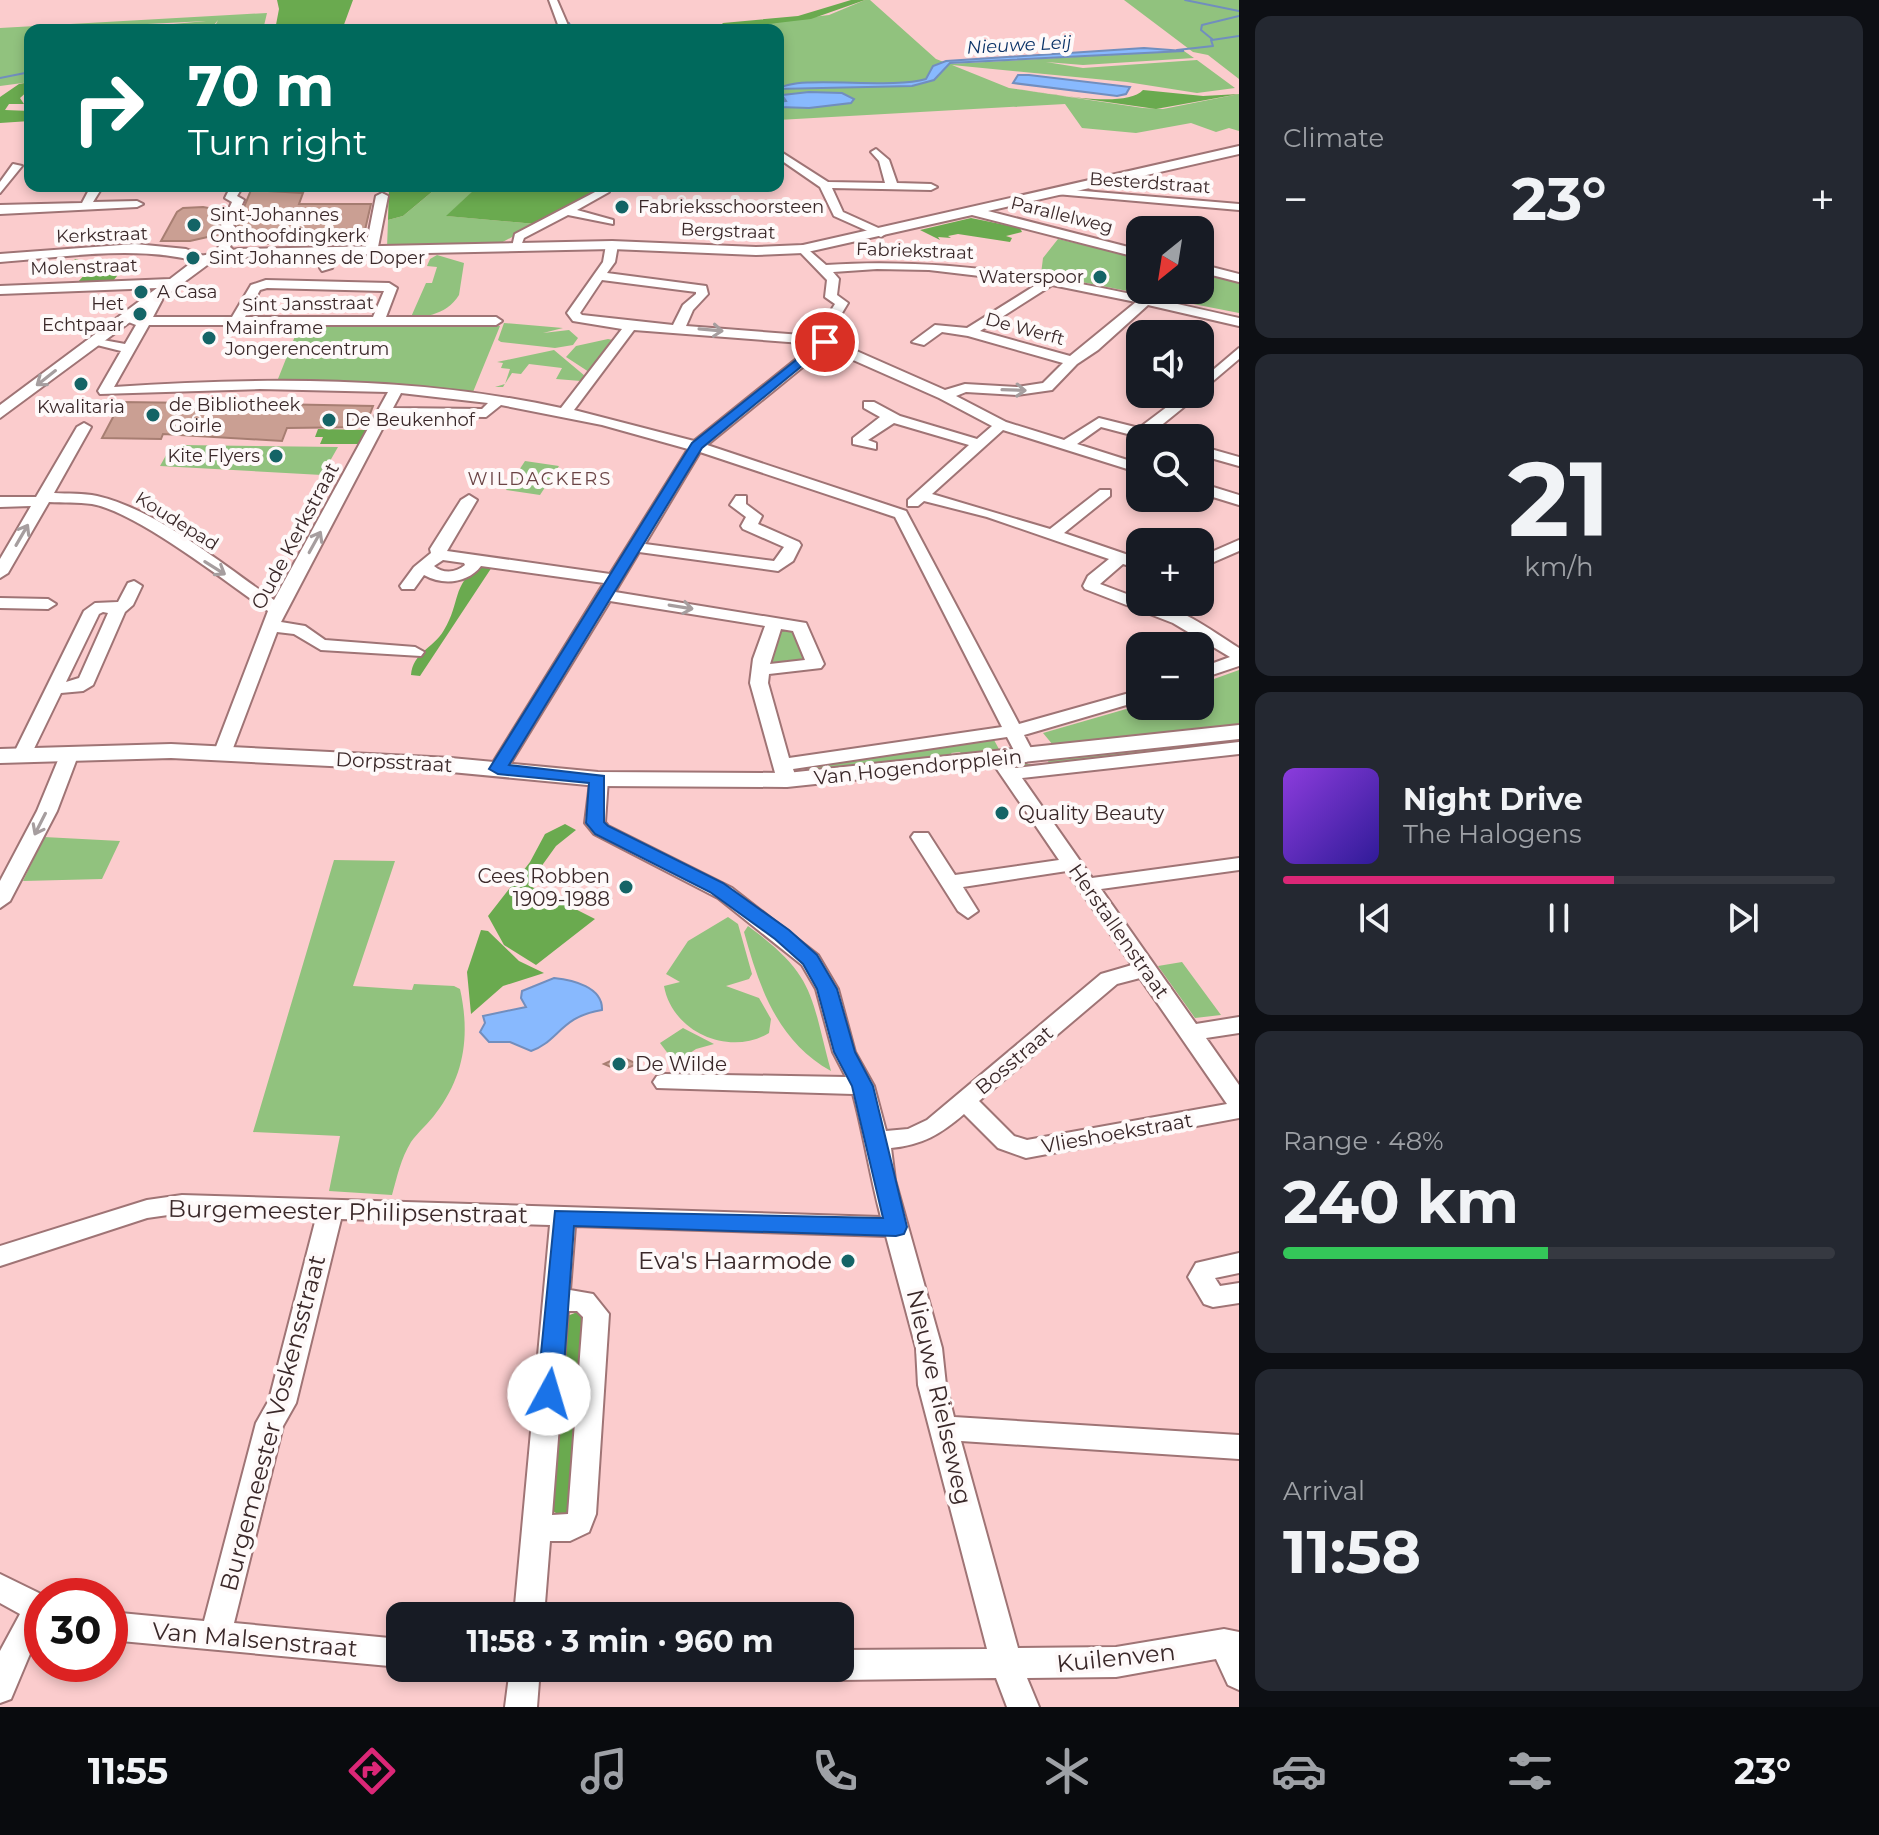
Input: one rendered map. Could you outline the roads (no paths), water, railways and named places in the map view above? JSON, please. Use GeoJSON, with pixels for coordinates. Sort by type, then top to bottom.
{"type":"FeatureCollection","features":[{"type":"Feature","properties":{"kind":"street"},"geometry":{"type":"LineString","coordinates":[[553,0],[563,24]]}},
{"type":"Feature","properties":{"kind":"street","name":"Bergstraat"},"geometry":{"type":"LineString","coordinates":[[205,259],[232,254],[612,245],[803,249],[1239,150]]}},
{"type":"Feature","properties":{"kind":"street"},"geometry":{"type":"LineString","coordinates":[[876,152],[884,160],[892,186]]}},
{"type":"Feature","properties":{"kind":"street"},"geometry":{"type":"LineString","coordinates":[[784,157],[825,185],[838,214],[881,233]]}},
{"type":"Feature","properties":{"kind":"street"},"geometry":{"type":"LineString","coordinates":[[0,190],[17,166]]}},
{"type":"Feature","properties":{"kind":"street"},"geometry":{"type":"LineString","coordinates":[[825,185],[931,187]]}},
{"type":"Feature","properties":{"kind":"street"},"geometry":{"type":"LineString","coordinates":[[85,207],[94,192]]}},
{"type":"Feature","properties":{"kind":"street"},"geometry":{"type":"LineString","coordinates":[[232,254],[224,248],[232,230],[227,226],[238,200],[231,198],[234,192]]}},
{"type":"Feature","properties":{"kind":"street"},"geometry":{"type":"LineString","coordinates":[[515,248],[519,236],[603,192]]}},
{"type":"Feature","properties":{"kind":"street","name":"Besterdstraat"},"geometry":{"type":"LineString","coordinates":[[1060,192],[1239,207]]}},
{"type":"Feature","properties":{"kind":"street"},"geometry":{"type":"LineString","coordinates":[[371,252],[382,196]]}},
{"type":"Feature","properties":{"kind":"street"},"geometry":{"type":"LineString","coordinates":[[0,209],[137,204]]}},
{"type":"Feature","properties":{"kind":"street"},"geometry":{"type":"LineString","coordinates":[[566,211],[609,222]]}},
{"type":"Feature","properties":{"kind":"street","name":"Parallelweg"},"geometry":{"type":"LineString","coordinates":[[975,211],[1015,225],[1126,251]]}},
{"type":"Feature","properties":{"kind":"street"},"geometry":{"type":"LineString","coordinates":[[612,245],[609,262],[573,313],[578,318],[631,326],[679,327],[822,341],[944,395],[1001,425],[1126,465]]}},
{"type":"Feature","properties":{"kind":"street"},"geometry":{"type":"LineString","coordinates":[[498,769],[697,446],[822,341],[827,325],[842,303],[831,297],[834,283],[803,249]]}},
{"type":"Feature","properties":{"kind":"street","name":"Kerkstraat"},"geometry":{"type":"LineString","coordinates":[[0,258],[126,250],[171,251],[205,259]]}},
{"type":"Feature","properties":{"kind":"street"},"geometry":{"type":"LineString","coordinates":[[318,285],[334,252]]}},
{"type":"Feature","properties":{"kind":"street"},"geometry":{"type":"LineString","coordinates":[[0,413],[205,259]]}},
{"type":"Feature","properties":{"kind":"street","name":"Fabriekstraat"},"geometry":{"type":"LineString","coordinates":[[824,269],[853,266],[1007,274],[1126,295]]}},
{"type":"Feature","properties":{"kind":"street"},"geometry":{"type":"LineString","coordinates":[[1214,272],[1239,278]]}},
{"type":"Feature","properties":{"kind":"street"},"geometry":{"type":"LineString","coordinates":[[598,276],[702,289],[702,294],[688,308],[679,327]]}},
{"type":"Feature","properties":{"kind":"street","name":"De Werft"},"geometry":{"type":"LineString","coordinates":[[969,332],[1052,280]]}},
{"type":"Feature","properties":{"kind":"street","name":"Molenstraat"},"geometry":{"type":"LineString","coordinates":[[0,290],[170,283]]}},
{"type":"Feature","properties":{"kind":"street"},"geometry":{"type":"LineString","coordinates":[[236,322],[255,288],[261,284],[391,288],[378,321]]}},
{"type":"Feature","properties":{"kind":"street"},"geometry":{"type":"LineString","coordinates":[[148,299],[156,300],[105,391],[172,386],[397,388],[498,400],[565,412],[697,446],[901,514],[1026,756]]}},
{"type":"Feature","properties":{"kind":"street"},"geometry":{"type":"LineString","coordinates":[[944,395],[965,388],[1040,390],[1141,304]]}},
{"type":"Feature","properties":{"kind":"street","name":"Fabriekstraat"},"geometry":{"type":"LineString","coordinates":[[1167,304],[1239,322]]}},
{"type":"Feature","properties":{"kind":"street","name":"Sint Jansstraat"},"geometry":{"type":"LineString","coordinates":[[121,320],[143,323],[496,321]]}},
{"type":"Feature","properties":{"kind":"street"},"geometry":{"type":"LineString","coordinates":[[565,412],[631,326]]}},
{"type":"Feature","properties":{"kind":"street","name":"De Werft"},"geometry":{"type":"LineString","coordinates":[[919,342],[940,328],[969,332],[1072,361]]}},
{"type":"Feature","properties":{"kind":"street"},"geometry":{"type":"LineString","coordinates":[[92,342],[127,348]]}},
{"type":"Feature","properties":{"kind":"street"},"geometry":{"type":"LineString","coordinates":[[1214,375],[1239,352]]}},
{"type":"Feature","properties":{"kind":"street","name":"Oude Kerkstraat"},"geometry":{"type":"LineString","coordinates":[[223,752],[274,618],[397,388]]}},
{"type":"Feature","properties":{"kind":"street"},"geometry":{"type":"LineString","coordinates":[[382,419],[486,413],[498,400]]}},
{"type":"Feature","properties":{"kind":"street"},"geometry":{"type":"LineString","coordinates":[[869,405],[895,419],[980,444]]}},
{"type":"Feature","properties":{"kind":"street"},"geometry":{"type":"LineString","coordinates":[[1154,424],[1175,408]]}},
{"type":"Feature","properties":{"kind":"street"},"geometry":{"type":"LineString","coordinates":[[841,438],[865,443],[885,420],[895,419]]}},
{"type":"Feature","properties":{"kind":"street"},"geometry":{"type":"LineString","coordinates":[[1066,446],[1099,422],[1126,429]]}},
{"type":"Feature","properties":{"kind":"street"},"geometry":{"type":"LineString","coordinates":[[901,514],[1001,425]]}},
{"type":"Feature","properties":{"kind":"street"},"geometry":{"type":"LineString","coordinates":[[0,573],[84,427]]}},
{"type":"Feature","properties":{"kind":"street"},"geometry":{"type":"LineString","coordinates":[[1214,454],[1239,462]]}},
{"type":"Feature","properties":{"kind":"street"},"geometry":{"type":"LineString","coordinates":[[1214,492],[1239,500]]}},
{"type":"Feature","properties":{"kind":"street"},"geometry":{"type":"LineString","coordinates":[[1052,535],[1105,493]]}},
{"type":"Feature","properties":{"kind":"street"},"geometry":{"type":"LineString","coordinates":[[921,496],[1126,560]]}},
{"type":"Feature","properties":{"kind":"street"},"geometry":{"type":"LineString","coordinates":[[634,547],[778,566],[787,558],[793,545],[749,526],[754,516],[738,505],[741,499]]}},
{"type":"Feature","properties":{"kind":"street","name":"Koudepad"},"geometry":{"type":"LineString","coordinates":[[0,502],[94,500],[117,507],[166,534],[274,618],[321,645],[415,652]]}},
{"type":"Feature","properties":{"kind":"street"},"geometry":{"type":"LineString","coordinates":[[440,555],[438,549],[469,500]]}},
{"type":"Feature","properties":{"kind":"street"},"geometry":{"type":"LineString","coordinates":[[1214,557],[1239,545]]}},
{"type":"Feature","properties":{"kind":"street"},"geometry":{"type":"LineString","coordinates":[[426,569],[428,560],[440,555],[471,559],[800,627],[815,664],[761,670]]}},
{"type":"Feature","properties":{"kind":"street"},"geometry":{"type":"LineString","coordinates":[[1120,558],[1094,579],[1091,586],[1179,619],[1239,657]]}},
{"type":"Feature","properties":{"kind":"street"},"geometry":{"type":"LineString","coordinates":[[408,586],[420,570],[426,569],[437,576],[455,576],[471,569],[471,559]]}},
{"type":"Feature","properties":{"kind":"street"},"geometry":{"type":"LineString","coordinates":[[11,755],[55,688],[92,611],[101,607],[118,609],[125,605],[134,586]]}},
{"type":"Feature","properties":{"kind":"street"},"geometry":{"type":"LineString","coordinates":[[0,603],[48,604]]}},
{"type":"Feature","properties":{"kind":"street"},"geometry":{"type":"LineString","coordinates":[[55,688],[77,687],[87,681],[118,609]]}},
{"type":"Feature","properties":{"kind":"street"},"geometry":{"type":"LineString","coordinates":[[775,623],[759,683],[784,773]]}},
{"type":"Feature","properties":{"kind":"street"},"geometry":{"type":"LineString","coordinates":[[1214,668],[1239,657]]}},
{"type":"Feature","properties":{"kind":"street","name":"Van Hogendorpplein"},"geometry":{"type":"LineString","coordinates":[[784,773],[1055,722],[1126,699]]}},
{"type":"Feature","properties":{"kind":"street","name":"Van Hogendorpplein"},"geometry":{"type":"LineString","coordinates":[[1004,767],[1026,756],[1239,732]]}},
{"type":"Feature","properties":{"kind":"street","name":"Van Hogendorpplein"},"geometry":{"type":"LineString","coordinates":[[784,773],[1004,767],[1239,748]]}},
{"type":"Feature","properties":{"kind":"street","name":"Dorpsstraat"},"geometry":{"type":"LineString","coordinates":[[11,755],[223,752],[498,769],[598,779],[784,773]]}},
{"type":"Feature","properties":{"kind":"street"},"geometry":{"type":"LineString","coordinates":[[0,901],[47,811],[70,753]]}},
{"type":"Feature","properties":{"kind":"street","name":"Herstallenstraat"},"geometry":{"type":"LineString","coordinates":[[1004,767],[1239,1103]]}},
{"type":"Feature","properties":{"kind":"street","name":"Nieuwe Rielseweg"},"geometry":{"type":"LineString","coordinates":[[598,779],[595,823],[601,830],[716,887],[799,948],[824,981],[844,1052],[862,1086],[877,1141],[883,1180],[929,1348],[932,1385],[1007,1666],[1023,1707]]}},
{"type":"Feature","properties":{"kind":"street"},"geometry":{"type":"LineString","coordinates":[[921,837],[968,911]]}},
{"type":"Feature","properties":{"kind":"street"},"geometry":{"type":"LineString","coordinates":[[950,882],[1072,864]]}},
{"type":"Feature","properties":{"kind":"street"},"geometry":{"type":"LineString","coordinates":[[1086,885],[1239,864]]}},
{"type":"Feature","properties":{"kind":"street","name":"Bosstraat"},"geometry":{"type":"LineString","coordinates":[[877,1141],[923,1133],[1109,979],[1145,969]]}},
{"type":"Feature","properties":{"kind":"street"},"geometry":{"type":"LineString","coordinates":[[1190,1033],[1239,1025]]}},
{"type":"Feature","properties":{"kind":"street"},"geometry":{"type":"LineString","coordinates":[[665,1082],[862,1086]]}},
{"type":"Feature","properties":{"kind":"street","name":"Vlieshoekstraat"},"geometry":{"type":"LineString","coordinates":[[965,1101],[1006,1142],[1026,1149],[1239,1110]]}},
{"type":"Feature","properties":{"kind":"street","name":"Burgemeester Philipsenstraat"},"geometry":{"type":"LineString","coordinates":[[0,1256],[164,1205],[896,1227]]}},
{"type":"Feature","properties":{"kind":"street","name":"Burgemeester Voskensstraat"},"geometry":{"type":"LineString","coordinates":[[215,1637],[270,1423],[282,1403],[331,1209]]}},
{"type":"Feature","properties":{"kind":"street"},"geometry":{"type":"LineString","coordinates":[[530,1602],[563,1217]]}},
{"type":"Feature","properties":{"kind":"street"},"geometry":{"type":"LineString","coordinates":[[1239,1263],[1205,1270],[1201,1277],[1213,1297],[1239,1293]]}},
{"type":"Feature","properties":{"kind":"street"},"geometry":{"type":"LineString","coordinates":[[538,1528],[570,1528],[579,1523],[582,1514],[596,1314],[584,1301],[558,1300]]}},
{"type":"Feature","properties":{"kind":"street"},"geometry":{"type":"LineString","coordinates":[[945,1428],[1239,1447]]}},
{"type":"Feature","properties":{"kind":"street"},"geometry":{"type":"LineString","coordinates":[[0,1588],[24,1601]]}},
{"type":"Feature","properties":{"kind":"street","name":"Van Malsenstraat"},"geometry":{"type":"LineString","coordinates":[[128,1628],[386,1652]]}},
{"type":"Feature","properties":{"kind":"street"},"geometry":{"type":"LineString","coordinates":[[0,1688],[24,1635]]}},
{"type":"Feature","properties":{"kind":"street","name":"Kuilenven"},"geometry":{"type":"LineString","coordinates":[[1007,1666],[1116,1662],[1232,1644],[1239,1675]]}},
{"type":"Feature","properties":{"kind":"street"},"geometry":{"type":"LineString","coordinates":[[854,1665],[1007,1666]]}},
{"type":"Feature","properties":{"kind":"street"},"geometry":{"type":"LineString","coordinates":[[521,1707],[524,1682]]}},
{"type":"Feature","properties":{"kind":"water"},"geometry":{"type":"Polygon","coordinates":[[[1144,48],[1184,51],[950,63],[934,80],[912,86],[784,89],[805,83],[910,82],[926,79],[933,66],[946,61],[1144,48]]]}},
{"type":"Feature","properties":{"kind":"water"},"geometry":{"type":"Polygon","coordinates":[[[1018,75],[1130,87],[1126,94],[1117,96],[1013,83],[1018,75]]]}},
{"type":"Feature","properties":{"kind":"water"},"geometry":{"type":"Polygon","coordinates":[[[842,93],[854,99],[851,103],[809,108],[784,107],[784,95],[842,93]]]}},
{"type":"Feature","properties":{"kind":"water"},"geometry":{"type":"Polygon","coordinates":[[[554,978],[578,983],[592,990],[601,1002],[602,1010],[577,1018],[548,1042],[531,1051],[510,1042],[489,1042],[480,1032],[485,1023],[483,1016],[526,1007],[521,998],[522,991],[554,978]]]}},
{"type":"Feature","properties":{"kind":"waterway"},"geometry":{"type":"LineString","coordinates":[[1185,0],[1239,11]]}},
{"type":"Feature","properties":{"kind":"waterway"},"geometry":{"type":"LineString","coordinates":[[1212,39],[1201,30],[1202,25],[1239,16]]}},
{"type":"Feature","properties":{"kind":"waterway"},"geometry":{"type":"LineString","coordinates":[[1212,40],[1239,36]]}},
{"type":"Feature","properties":{"kind":"waterway","name":"Nieuwe Leij"},"geometry":{"type":"LineString","coordinates":[[1177,50],[1213,46],[1211,40]]}},
{"type":"Feature","properties":{"kind":"waterway"},"geometry":{"type":"LineString","coordinates":[[0,78],[24,73]]}},
{"type":"Feature","properties":{"kind":"place","name":"Fabrieksschoorsteen"},"geometry":{"type":"Point","coordinates":[622,207]}},
{"type":"Feature","properties":{"kind":"place","name":"Sint-Johannes Onthoofdingkerk"},"geometry":{"type":"Point","coordinates":[194,225]}},
{"type":"Feature","properties":{"kind":"place","name":"Sint Johannes de Doper"},"geometry":{"type":"Point","coordinates":[193,258]}},
{"type":"Feature","properties":{"kind":"place","name":"Waterspoor"},"geometry":{"type":"Point","coordinates":[1100,277]}},
{"type":"Feature","properties":{"kind":"place","name":"A Casa"},"geometry":{"type":"Point","coordinates":[141,292]}},
{"type":"Feature","properties":{"kind":"place","name":"Het Echtpaar"},"geometry":{"type":"Point","coordinates":[140,314]}},
{"type":"Feature","properties":{"kind":"place","name":"Mainframe Jongerencentrum"},"geometry":{"type":"Point","coordinates":[209,338]}},
{"type":"Feature","properties":{"kind":"place","name":"Kwalitaria"},"geometry":{"type":"Point","coordinates":[81,384]}},
{"type":"Feature","properties":{"kind":"place","name":"de Bibliotheek Goirle"},"geometry":{"type":"Point","coordinates":[153,415]}},
{"type":"Feature","properties":{"kind":"place","name":"De Beukenhof"},"geometry":{"type":"Point","coordinates":[329,420]}},
{"type":"Feature","properties":{"kind":"place","name":"Kite Flyers"},"geometry":{"type":"Point","coordinates":[276,456]}},
{"type":"Feature","properties":{"kind":"place","name":"Quality Beauty"},"geometry":{"type":"Point","coordinates":[1002,813]}},
{"type":"Feature","properties":{"kind":"place","name":"Cees Robben 1909-1988"},"geometry":{"type":"Point","coordinates":[626,887]}},
{"type":"Feature","properties":{"kind":"place","name":"De Wilde"},"geometry":{"type":"Point","coordinates":[619,1064]}},
{"type":"Feature","properties":{"kind":"place","name":"Eva's Haarmode"},"geometry":{"type":"Point","coordinates":[848,1261]}},
{"type":"Feature","properties":{"kind":"district","name":"WILDACKERS"},"geometry":{"type":"Point","coordinates":[540,479]}}]}
